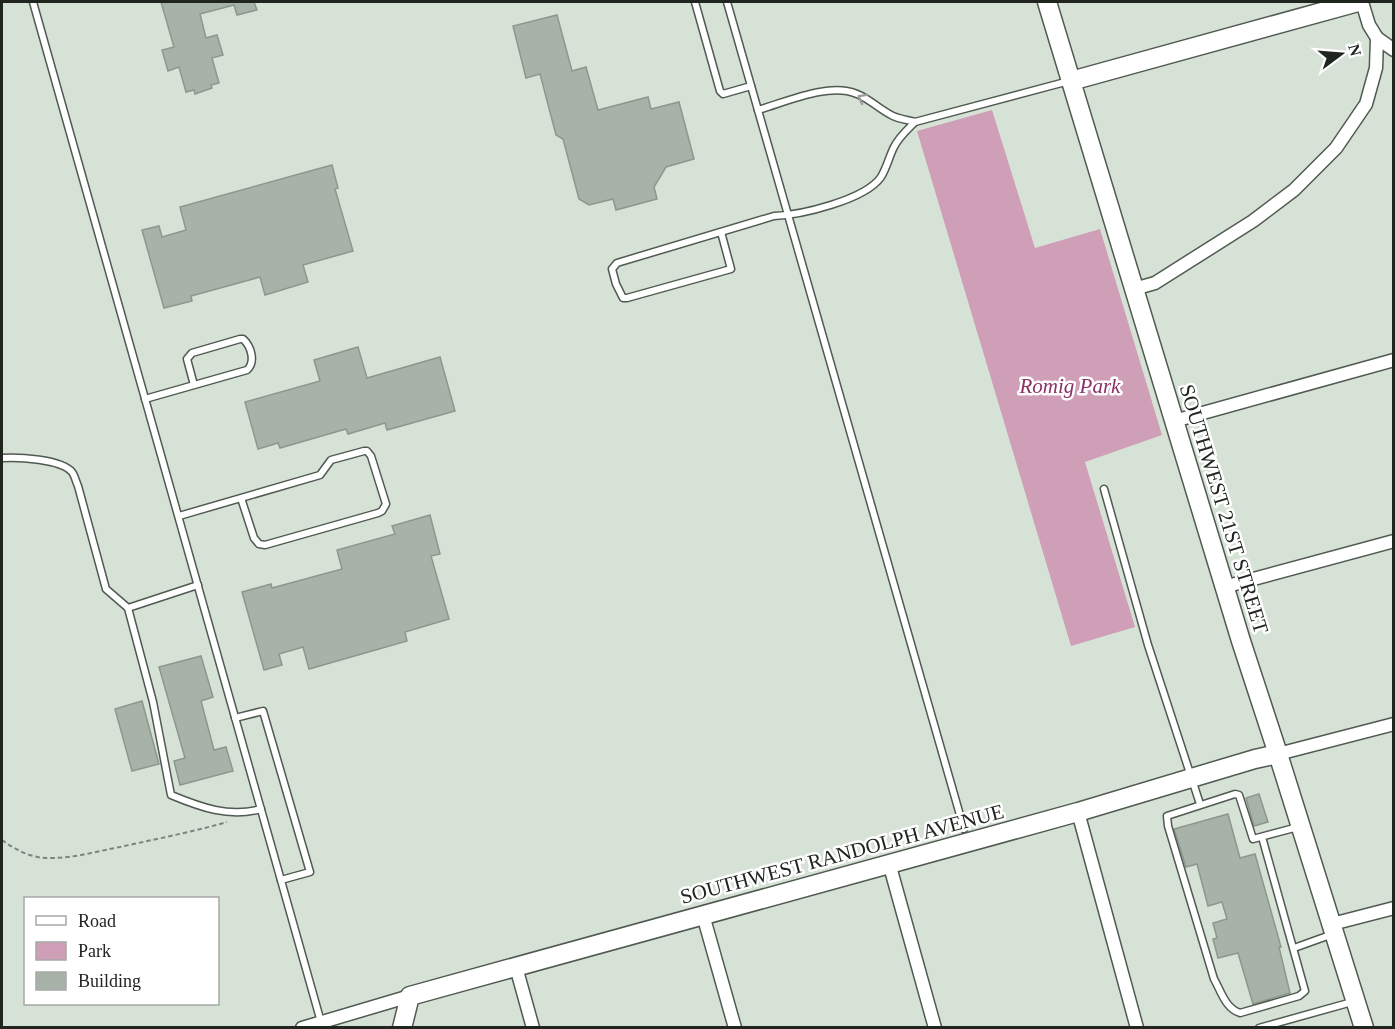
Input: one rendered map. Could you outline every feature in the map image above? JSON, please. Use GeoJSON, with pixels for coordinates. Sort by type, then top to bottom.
{"type":"FeatureCollection","features":[{"type":"Feature","properties":{"kind":"street","name":"SOUTHWEST 21ST STREET"},"geometry":{"type":"LineString","coordinates":[[1047,2],[1224,586],[1364,1028]]}},
{"type":"Feature","properties":{"kind":"street"},"geometry":{"type":"LineString","coordinates":[[1071,81],[1360,2],[1377,38],[1394,50]]}},
{"type":"Feature","properties":{"kind":"street"},"geometry":{"type":"LineString","coordinates":[[1134,289],[1155,283],[1252,221],[1294,190],[1322,164],[1349,131],[1366,104],[1376,68],[1377,38]]}},
{"type":"Feature","properties":{"kind":"street"},"geometry":{"type":"LineString","coordinates":[[1174,421],[1394,360]]}},
{"type":"Feature","properties":{"kind":"street"},"geometry":{"type":"LineString","coordinates":[[1224,586],[1394,541]]}},
{"type":"Feature","properties":{"kind":"street","name":"SOUTHWEST RANDOLPH AVENUE"},"geometry":{"type":"LineString","coordinates":[[302,1028],[410,996],[1078,812],[1191,778],[1394,724]]}},
{"type":"Feature","properties":{"kind":"street"},"geometry":{"type":"LineString","coordinates":[[1078,812],[1137,1028]]}},
{"type":"Feature","properties":{"kind":"street"},"geometry":{"type":"LineString","coordinates":[[889,863],[935,1028]]}},
{"type":"Feature","properties":{"kind":"street"},"geometry":{"type":"LineString","coordinates":[[1334,929],[1394,908]]}},
{"type":"Feature","properties":{"kind":"street"},"geometry":{"type":"LineString","coordinates":[[703,915],[735,1028]]}},
{"type":"Feature","properties":{"kind":"street"},"geometry":{"type":"LineString","coordinates":[[516,967],[533,1028]]}},
{"type":"Feature","properties":{"kind":"street"},"geometry":{"type":"LineString","coordinates":[[402,1028],[410,996]]}},
{"type":"Feature","properties":{"kind":"lane"},"geometry":{"type":"LineString","coordinates":[[33,2],[321,1022]]}},
{"type":"Feature","properties":{"kind":"lane"},"geometry":{"type":"LineString","coordinates":[[695,2],[720,92],[752,86]]}},
{"type":"Feature","properties":{"kind":"lane"},"geometry":{"type":"LineString","coordinates":[[727,2],[964,829]]}},
{"type":"Feature","properties":{"kind":"lane"},"geometry":{"type":"LineString","coordinates":[[758,110],[836,90],[860,95],[894,117],[915,122],[1071,81]]}},
{"type":"Feature","properties":{"kind":"lane"},"geometry":{"type":"LineString","coordinates":[[721,232],[731,269],[623,297],[612,269],[616,263],[774,216],[789,216],[866,191],[881,176],[896,143],[915,122]]}},
{"type":"Feature","properties":{"kind":"lane"},"geometry":{"type":"LineString","coordinates":[[145,399],[247,370],[251,367],[252,361],[248,343],[240,339],[192,353],[188,359],[194,385]]}},
{"type":"Feature","properties":{"kind":"lane"},"geometry":{"type":"LineString","coordinates":[[178,516],[320,475],[331,460],[367,451],[371,456],[386,504],[385,508],[378,513],[265,545],[260,544],[254,538],[241,498]]}},
{"type":"Feature","properties":{"kind":"lane"},"geometry":{"type":"LineString","coordinates":[[2,458],[58,463],[72,472],[78,486],[106,589],[128,608],[153,702],[171,795],[227,813],[247,813],[261,809]]}},
{"type":"Feature","properties":{"kind":"lane"},"geometry":{"type":"LineString","coordinates":[[1104,489],[1148,645],[1200,804]]}},
{"type":"Feature","properties":{"kind":"lane"},"geometry":{"type":"LineString","coordinates":[[128,608],[198,585]]}},
{"type":"Feature","properties":{"kind":"lane"},"geometry":{"type":"LineString","coordinates":[[235,718],[263,711],[309,872],[281,880]]}},
{"type":"Feature","properties":{"kind":"lane"},"geometry":{"type":"LineString","coordinates":[[1263,837],[1305,987],[1303,994],[1240,1013],[1232,1010],[1225,1001],[1214,979],[1168,826],[1167,816],[1230,794],[1239,795],[1253,839],[1301,826]]}},
{"type":"Feature","properties":{"kind":"lane"},"geometry":{"type":"LineString","coordinates":[[1294,948],[1334,929]]}},
{"type":"Feature","properties":{"kind":"lane"},"geometry":{"type":"LineString","coordinates":[[1259,1028],[1356,1001]]}},
{"type":"Feature","properties":{"kind":"path"},"geometry":{"type":"LineString","coordinates":[[2,840],[30,856],[51,859],[192,832],[232,820]]}},
{"type":"Feature","properties":{"kind":"green space","name":"Romig Park"},"geometry":{"type":"Polygon","coordinates":[[[992,110],[1035,248],[1100,229],[1162,435],[1085,462],[1135,627],[1071,646],[917,131],[992,110]]]}},
{"type":"Feature","properties":{"kind":"building"},"geometry":{"type":"Polygon","coordinates":[[[161,2],[254,2],[257,10],[237,15],[234,5],[200,14],[206,38],[217,35],[223,55],[212,58],[219,83],[211,85],[212,88],[195,94],[194,90],[186,92],[179,67],[168,71],[162,50],[174,47],[161,2]]]}},
{"type":"Feature","properties":{"kind":"building"},"geometry":{"type":"Polygon","coordinates":[[[557,15],[572,71],[586,67],[598,110],[648,97],[651,109],[679,102],[694,159],[666,167],[654,187],[657,199],[616,210],[613,199],[589,205],[579,199],[563,139],[556,135],[540,74],[526,78],[513,26],[557,15]]]}},
{"type":"Feature","properties":{"kind":"building"},"geometry":{"type":"Polygon","coordinates":[[[332,165],[338,188],[335,189],[353,251],[303,265],[308,282],[265,295],[260,277],[191,296],[192,301],[164,308],[142,230],[159,226],[162,237],[186,230],[180,207],[332,165]]]}},
{"type":"Feature","properties":{"kind":"building"},"geometry":{"type":"Polygon","coordinates":[[[358,347],[367,378],[440,357],[455,411],[387,430],[385,423],[348,434],[346,429],[280,448],[278,443],[258,449],[245,402],[320,381],[314,360],[358,347]]]}},
{"type":"Feature","properties":{"kind":"building"},"geometry":{"type":"Polygon","coordinates":[[[430,515],[440,554],[431,556],[449,619],[405,632],[407,641],[309,669],[303,647],[279,654],[282,665],[264,670],[242,592],[271,584],[272,588],[342,569],[337,550],[395,534],[392,526],[430,515]]]}},
{"type":"Feature","properties":{"kind":"building"},"geometry":{"type":"Polygon","coordinates":[[[201,656],[213,697],[201,701],[214,750],[226,747],[233,771],[180,785],[174,761],[185,758],[159,667],[201,656]]]}},
{"type":"Feature","properties":{"kind":"building"},"geometry":{"type":"Polygon","coordinates":[[[142,701],[159,764],[132,771],[115,709],[142,701]]]}},
{"type":"Feature","properties":{"kind":"building"},"geometry":{"type":"Polygon","coordinates":[[[1259,794],[1268,822],[1254,826],[1246,798],[1259,794]]]}},
{"type":"Feature","properties":{"kind":"building"},"geometry":{"type":"Polygon","coordinates":[[[1228,814],[1240,858],[1255,854],[1281,947],[1279,947],[1290,993],[1253,1004],[1238,953],[1218,958],[1213,939],[1217,938],[1213,923],[1227,919],[1222,902],[1208,906],[1197,864],[1186,867],[1174,829],[1228,814]]]}}]}
